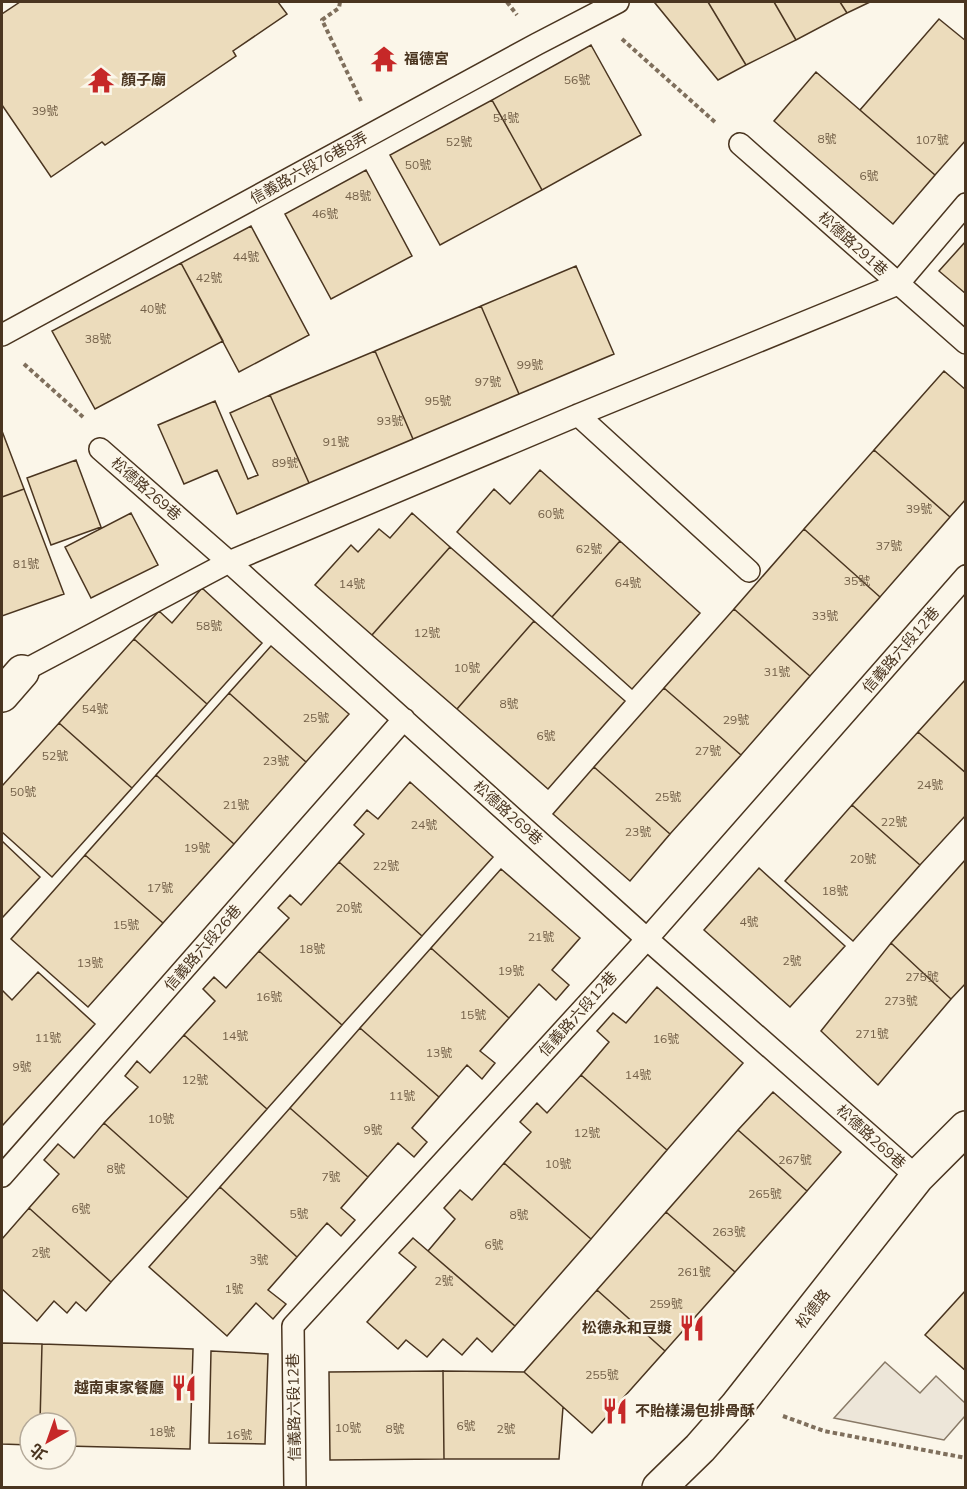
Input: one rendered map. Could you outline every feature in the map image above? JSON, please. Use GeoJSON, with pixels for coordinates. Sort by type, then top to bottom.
{"type":"FeatureCollection","features":[{"type":"Feature","properties":{"kind":"street","name":"松德路"},"geometry":{"type":"LineString","coordinates":[[659,1488],[700,1448],[736,1407],[917,1178],[966,1128]]}},
{"type":"Feature","properties":{"kind":"lane","name":"信義路六段76巷8弄"},"geometry":{"type":"LineString","coordinates":[[2,335],[618,2]]}},
{"type":"Feature","properties":{"kind":"lane","name":"松德路291巷"},"geometry":{"type":"LineString","coordinates":[[740,144],[966,343]]}},
{"type":"Feature","properties":{"kind":"lane"},"geometry":{"type":"LineString","coordinates":[[8,683],[229,562],[578,415],[898,284],[966,204]]}},
{"type":"Feature","properties":{"kind":"lane"},"geometry":{"type":"LineString","coordinates":[[578,415],[749,571]]}},
{"type":"Feature","properties":{"kind":"lane","name":"松德路269巷"},"geometry":{"type":"LineString","coordinates":[[100,449],[917,1178]]}},
{"type":"Feature","properties":{"kind":"lane","name":"信義路六段12巷"},"geometry":{"type":"LineString","coordinates":[[295,1488],[293,1326],[647,939],[966,576]]}},
{"type":"Feature","properties":{"kind":"lane","name":"信義路六段26巷"},"geometry":{"type":"LineString","coordinates":[[2,1176],[404,719]]}},
{"type":"Feature","properties":{"kind":"path"},"geometry":{"type":"LineString","coordinates":[[340,2],[339,8],[322,20],[376,131]]}},
{"type":"Feature","properties":{"kind":"path"},"geometry":{"type":"LineString","coordinates":[[594,15],[740,144]]}},
{"type":"Feature","properties":{"kind":"path"},"geometry":{"type":"LineString","coordinates":[[19,359],[88,422],[100,449]]}},
{"type":"Feature","properties":{"kind":"path"},"geometry":{"type":"LineString","coordinates":[[775,1413],[824,1431],[966,1458]]}},
{"type":"Feature","properties":{"kind":"shaded area"},"geometry":{"type":"Polygon","coordinates":[[[885,1362],[920,1393],[936,1376],[965,1403],[965,1416],[944,1440],[834,1418],[885,1362]]]}},
{"type":"Feature","properties":{"kind":"building","name":"顏子廟"},"geometry":{"type":"Polygon","coordinates":[[[20,2],[278,2],[287,14],[233,51],[236,56],[105,145],[102,142],[51,177],[2,105],[2,14],[20,2]]]}},
{"type":"Feature","properties":{"kind":"building"},"geometry":{"type":"Polygon","coordinates":[[[708,2],[746,65],[718,80],[655,3],[708,2]]]}},
{"type":"Feature","properties":{"kind":"building"},"geometry":{"type":"Polygon","coordinates":[[[708,2],[774,2],[796,40],[746,65],[708,2]]]}},
{"type":"Feature","properties":{"kind":"building"},"geometry":{"type":"Polygon","coordinates":[[[774,2],[840,2],[847,13],[796,40],[774,2]]]}},
{"type":"Feature","properties":{"kind":"building"},"geometry":{"type":"Polygon","coordinates":[[[840,2],[870,2],[847,13],[840,2]]]}},
{"type":"Feature","properties":{"kind":"building"},"geometry":{"type":"Polygon","coordinates":[[[939,19],[966,41],[966,140],[935,175],[860,110],[939,19]]]}},
{"type":"Feature","properties":{"kind":"building"},"geometry":{"type":"Polygon","coordinates":[[[591,45],[641,135],[542,190],[492,100],[591,45]]]}},
{"type":"Feature","properties":{"kind":"building"},"geometry":{"type":"Polygon","coordinates":[[[816,72],[935,175],[893,224],[774,121],[816,72]]]}},
{"type":"Feature","properties":{"kind":"building"},"geometry":{"type":"Polygon","coordinates":[[[492,100],[542,190],[440,245],[390,155],[492,100]]]}},
{"type":"Feature","properties":{"kind":"building"},"geometry":{"type":"Polygon","coordinates":[[[366,170],[412,256],[331,299],[285,214],[366,170]]]}},
{"type":"Feature","properties":{"kind":"building"},"geometry":{"type":"Polygon","coordinates":[[[251,226],[309,335],[239,372],[181,263],[251,226]]]}},
{"type":"Feature","properties":{"kind":"building"},"geometry":{"type":"Polygon","coordinates":[[[966,241],[966,294],[939,271],[966,241]]]}},
{"type":"Feature","properties":{"kind":"building"},"geometry":{"type":"Polygon","coordinates":[[[181,263],[223,341],[95,409],[52,331],[181,263]]]}},
{"type":"Feature","properties":{"kind":"building"},"geometry":{"type":"Polygon","coordinates":[[[576,266],[614,354],[519,394],[481,306],[576,266]]]}},
{"type":"Feature","properties":{"kind":"building"},"geometry":{"type":"Polygon","coordinates":[[[481,306],[519,394],[413,439],[375,351],[481,306]]]}},
{"type":"Feature","properties":{"kind":"building"},"geometry":{"type":"Polygon","coordinates":[[[375,351],[413,439],[309,483],[270,395],[375,351]]]}},
{"type":"Feature","properties":{"kind":"building"},"geometry":{"type":"Polygon","coordinates":[[[944,371],[966,390],[966,499],[950,517],[874,450],[944,371]]]}},
{"type":"Feature","properties":{"kind":"building"},"geometry":{"type":"Polygon","coordinates":[[[270,395],[309,483],[237,514],[217,470],[184,484],[158,425],[215,401],[248,479],[258,475],[230,413],[270,395]]]}},
{"type":"Feature","properties":{"kind":"building"},"geometry":{"type":"Polygon","coordinates":[[[2,431],[24,489],[2,497],[2,431]]]}},
{"type":"Feature","properties":{"kind":"building"},"geometry":{"type":"Polygon","coordinates":[[[874,450],[950,517],[880,597],[804,529],[874,450]]]}},
{"type":"Feature","properties":{"kind":"building"},"geometry":{"type":"Polygon","coordinates":[[[76,460],[101,527],[51,545],[27,478],[76,460]]]}},
{"type":"Feature","properties":{"kind":"building"},"geometry":{"type":"Polygon","coordinates":[[[540,470],[620,541],[552,617],[457,532],[494,489],[510,504],[540,470]]]}},
{"type":"Feature","properties":{"kind":"building"},"geometry":{"type":"Polygon","coordinates":[[[24,489],[64,594],[2,616],[2,497],[24,489]]]}},
{"type":"Feature","properties":{"kind":"building"},"geometry":{"type":"Polygon","coordinates":[[[131,513],[158,565],[91,598],[65,547],[131,513]]]}},
{"type":"Feature","properties":{"kind":"building"},"geometry":{"type":"Polygon","coordinates":[[[412,513],[450,547],[372,635],[315,585],[351,545],[358,552],[379,529],[390,538],[412,513]]]}},
{"type":"Feature","properties":{"kind":"building"},"geometry":{"type":"Polygon","coordinates":[[[804,529],[880,597],[810,676],[734,609],[804,529]]]}},
{"type":"Feature","properties":{"kind":"building"},"geometry":{"type":"Polygon","coordinates":[[[620,541],[700,613],[632,689],[552,617],[620,541]]]}},
{"type":"Feature","properties":{"kind":"building"},"geometry":{"type":"Polygon","coordinates":[[[450,547],[534,621],[457,709],[372,635],[450,547]]]}},
{"type":"Feature","properties":{"kind":"building"},"geometry":{"type":"Polygon","coordinates":[[[202,588],[262,643],[207,704],[134,639],[159,611],[172,623],[202,588]]]}},
{"type":"Feature","properties":{"kind":"building"},"geometry":{"type":"Polygon","coordinates":[[[734,609],[810,676],[741,755],[664,688],[734,609]]]}},
{"type":"Feature","properties":{"kind":"building"},"geometry":{"type":"Polygon","coordinates":[[[534,621],[625,701],[548,789],[457,709],[534,621]]]}},
{"type":"Feature","properties":{"kind":"building"},"geometry":{"type":"Polygon","coordinates":[[[134,639],[207,704],[132,788],[59,723],[134,639]]]}},
{"type":"Feature","properties":{"kind":"building"},"geometry":{"type":"Polygon","coordinates":[[[271,646],[349,714],[306,762],[229,693],[271,646]]]}},
{"type":"Feature","properties":{"kind":"building"},"geometry":{"type":"Polygon","coordinates":[[[966,679],[966,773],[918,732],[966,679]]]}},
{"type":"Feature","properties":{"kind":"building"},"geometry":{"type":"Polygon","coordinates":[[[664,688],[741,755],[670,834],[594,767],[664,688]]]}},
{"type":"Feature","properties":{"kind":"building"},"geometry":{"type":"Polygon","coordinates":[[[229,693],[306,762],[234,844],[156,775],[229,693]]]}},
{"type":"Feature","properties":{"kind":"building"},"geometry":{"type":"Polygon","coordinates":[[[59,723],[132,788],[52,877],[2,832],[2,786],[59,723]]]}},
{"type":"Feature","properties":{"kind":"building"},"geometry":{"type":"Polygon","coordinates":[[[918,732],[966,773],[966,815],[920,865],[852,805],[918,732]]]}},
{"type":"Feature","properties":{"kind":"building"},"geometry":{"type":"Polygon","coordinates":[[[594,767],[670,834],[630,881],[553,814],[594,767]]]}},
{"type":"Feature","properties":{"kind":"building"},"geometry":{"type":"Polygon","coordinates":[[[156,775],[234,844],[163,923],[85,855],[156,775]]]}},
{"type":"Feature","properties":{"kind":"building"},"geometry":{"type":"Polygon","coordinates":[[[410,782],[493,857],[422,936],[339,862],[364,834],[354,825],[367,810],[378,819],[410,782]]]}},
{"type":"Feature","properties":{"kind":"building"},"geometry":{"type":"Polygon","coordinates":[[[852,805],[920,865],[853,941],[785,881],[852,805]]]}},
{"type":"Feature","properties":{"kind":"building"},"geometry":{"type":"Polygon","coordinates":[[[2,841],[40,877],[2,918],[2,841]]]}},
{"type":"Feature","properties":{"kind":"building"},"geometry":{"type":"Polygon","coordinates":[[[85,855],[163,923],[88,1007],[11,939],[85,855]]]}},
{"type":"Feature","properties":{"kind":"building"},"geometry":{"type":"Polygon","coordinates":[[[966,859],[966,983],[951,999],[891,943],[966,859]]]}},
{"type":"Feature","properties":{"kind":"building"},"geometry":{"type":"Polygon","coordinates":[[[339,862],[422,936],[342,1025],[259,951],[289,918],[278,908],[290,895],[301,905],[339,862]]]}},
{"type":"Feature","properties":{"kind":"building"},"geometry":{"type":"Polygon","coordinates":[[[759,868],[845,946],[790,1007],[704,930],[759,868]]]}},
{"type":"Feature","properties":{"kind":"building"},"geometry":{"type":"Polygon","coordinates":[[[501,869],[580,938],[552,970],[569,985],[556,1000],[539,984],[509,1018],[431,948],[501,869]]]}},
{"type":"Feature","properties":{"kind":"building"},"geometry":{"type":"Polygon","coordinates":[[[891,943],[951,999],[878,1085],[821,1031],[891,943]]]}},
{"type":"Feature","properties":{"kind":"building"},"geometry":{"type":"Polygon","coordinates":[[[431,948],[509,1018],[480,1051],[495,1063],[482,1079],[467,1065],[439,1097],[360,1028],[431,948]]]}},
{"type":"Feature","properties":{"kind":"building"},"geometry":{"type":"Polygon","coordinates":[[[259,951],[342,1025],[267,1109],[184,1035],[215,1001],[203,989],[214,977],[226,988],[259,951]]]}},
{"type":"Feature","properties":{"kind":"building"},"geometry":{"type":"Polygon","coordinates":[[[38,972],[95,1024],[2,1126],[2,990],[12,1000],[38,972]]]}},
{"type":"Feature","properties":{"kind":"building"},"geometry":{"type":"Polygon","coordinates":[[[657,987],[743,1063],[667,1150],[581,1075],[609,1042],[597,1031],[613,1013],[626,1023],[657,987]]]}},
{"type":"Feature","properties":{"kind":"building"},"geometry":{"type":"Polygon","coordinates":[[[360,1028],[439,1097],[412,1128],[427,1142],[414,1157],[398,1143],[368,1177],[290,1108],[360,1028]]]}},
{"type":"Feature","properties":{"kind":"building"},"geometry":{"type":"Polygon","coordinates":[[[184,1035],[267,1109],[188,1198],[104,1123],[138,1087],[125,1076],[137,1061],[150,1073],[184,1035]]]}},
{"type":"Feature","properties":{"kind":"building"},"geometry":{"type":"Polygon","coordinates":[[[581,1075],[667,1150],[591,1239],[504,1163],[531,1132],[520,1122],[537,1103],[547,1113],[581,1075]]]}},
{"type":"Feature","properties":{"kind":"building"},"geometry":{"type":"Polygon","coordinates":[[[773,1092],[841,1152],[807,1191],[738,1130],[773,1092]]]}},
{"type":"Feature","properties":{"kind":"building"},"geometry":{"type":"Polygon","coordinates":[[[290,1108],[368,1177],[341,1208],[355,1220],[341,1236],[327,1223],[297,1257],[220,1187],[290,1108]]]}},
{"type":"Feature","properties":{"kind":"building"},"geometry":{"type":"Polygon","coordinates":[[[104,1123],[188,1198],[111,1282],[29,1208],[59,1174],[44,1160],[58,1144],[74,1158],[104,1123]]]}},
{"type":"Feature","properties":{"kind":"building"},"geometry":{"type":"Polygon","coordinates":[[[738,1130],[807,1191],[735,1272],[666,1212],[738,1130]]]}},
{"type":"Feature","properties":{"kind":"building"},"geometry":{"type":"Polygon","coordinates":[[[504,1163],[591,1239],[515,1326],[428,1251],[455,1219],[444,1208],[460,1190],[472,1200],[504,1163]]]}},
{"type":"Feature","properties":{"kind":"building"},"geometry":{"type":"Polygon","coordinates":[[[220,1187],[297,1257],[268,1290],[286,1304],[273,1319],[256,1303],[227,1336],[149,1267],[220,1187]]]}},
{"type":"Feature","properties":{"kind":"building"},"geometry":{"type":"Polygon","coordinates":[[[29,1208],[111,1282],[86,1311],[76,1302],[67,1313],[54,1301],[37,1321],[2,1289],[2,1239],[29,1208]]]}},
{"type":"Feature","properties":{"kind":"building"},"geometry":{"type":"Polygon","coordinates":[[[666,1212],[735,1272],[665,1351],[597,1290],[666,1212]]]}},
{"type":"Feature","properties":{"kind":"building"},"geometry":{"type":"Polygon","coordinates":[[[413,1238],[515,1326],[492,1352],[477,1338],[462,1355],[443,1339],[427,1357],[406,1340],[398,1349],[367,1322],[416,1267],[399,1253],[413,1238]]]}},
{"type":"Feature","properties":{"kind":"building"},"geometry":{"type":"Polygon","coordinates":[[[597,1290],[665,1351],[592,1433],[524,1372],[597,1290]]]}},
{"type":"Feature","properties":{"kind":"building"},"geometry":{"type":"Polygon","coordinates":[[[966,1290],[966,1371],[925,1335],[966,1290]]]}},
{"type":"Feature","properties":{"kind":"building"},"geometry":{"type":"Polygon","coordinates":[[[2,1343],[42,1344],[40,1411],[18,1411],[18,1445],[2,1444],[2,1343]]]}},
{"type":"Feature","properties":{"kind":"building"},"geometry":{"type":"Polygon","coordinates":[[[42,1344],[193,1349],[190,1449],[78,1446],[78,1411],[40,1411],[42,1344]]]}},
{"type":"Feature","properties":{"kind":"building"},"geometry":{"type":"Polygon","coordinates":[[[211,1351],[268,1354],[265,1444],[209,1443],[211,1351]]]}},
{"type":"Feature","properties":{"kind":"building"},"geometry":{"type":"Polygon","coordinates":[[[443,1371],[524,1372],[563,1407],[559,1459],[444,1459],[443,1371]]]}},
{"type":"Feature","properties":{"kind":"building"},"geometry":{"type":"Polygon","coordinates":[[[443,1371],[444,1459],[330,1460],[329,1372],[443,1371]]]}},
{"type":"Feature","properties":{"kind":"place","name":"福德宮"},"geometry":{"type":"Point","coordinates":[384,59]}},
{"type":"Feature","properties":{"kind":"place","name":"顏子廟"},"geometry":{"type":"Point","coordinates":[101,80]}},
{"type":"Feature","properties":{"kind":"place","name":"松德永和豆漿"},"geometry":{"type":"Point","coordinates":[692,1328]}},
{"type":"Feature","properties":{"kind":"place","name":"越南東家餐廳"},"geometry":{"type":"Point","coordinates":[184,1388]}},
{"type":"Feature","properties":{"kind":"place","name":"不貽樣湯包排骨酥"},"geometry":{"type":"Point","coordinates":[615,1411]}}]}
